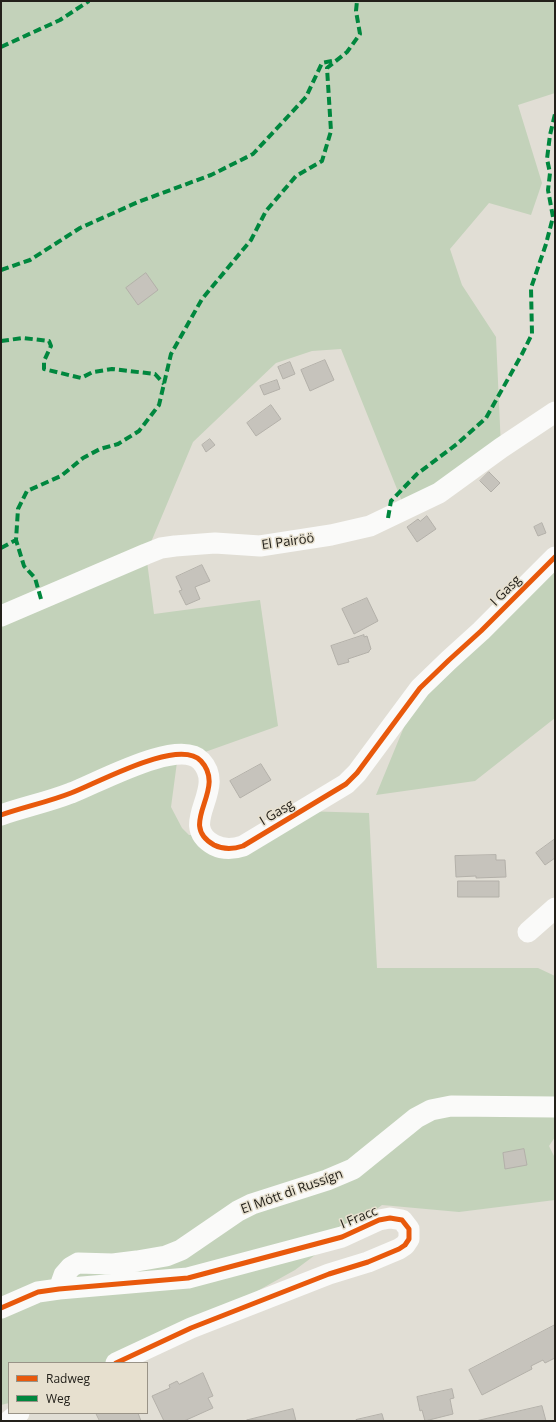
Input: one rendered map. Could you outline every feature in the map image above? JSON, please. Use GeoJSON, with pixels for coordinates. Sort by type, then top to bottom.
{"type":"FeatureCollection","features":[{"type":"Feature","properties":{"kind":"street","name":"El Pairöö"},"geometry":{"type":"LineString","coordinates":[[1,616],[161,548],[215,543],[260,546],[331,535],[370,526],[438,493],[555,412]]}},
{"type":"Feature","properties":{"kind":"street","name":"I Gasg"},"geometry":{"type":"LineString","coordinates":[[1,815],[71,793],[147,761],[173,754],[191,755],[200,760],[209,773],[210,788],[200,816],[202,835],[208,841],[217,846],[228,849],[243,846],[346,784],[358,774],[420,688],[481,632],[555,558]]}},
{"type":"Feature","properties":{"kind":"street"},"geometry":{"type":"LineString","coordinates":[[528,932],[555,908]]}},
{"type":"Feature","properties":{"kind":"street","name":"El Mött di Russígn"},"geometry":{"type":"LineString","coordinates":[[59,1288],[64,1275],[70,1267],[78,1263],[113,1264],[137,1262],[166,1256],[181,1250],[238,1211],[252,1204],[327,1180],[353,1169],[416,1118],[431,1110],[451,1106],[555,1107]]}},
{"type":"Feature","properties":{"kind":"street","name":"I Fracc"},"geometry":{"type":"LineString","coordinates":[[59,1288],[188,1278],[342,1237],[379,1220],[390,1218],[402,1220],[409,1229],[409,1239],[405,1244],[392,1253],[329,1274],[191,1328],[118,1362]]}},
{"type":"Feature","properties":{"kind":"street"},"geometry":{"type":"LineString","coordinates":[[1,1308],[38,1292],[59,1288]]}},
{"type":"Feature","properties":{"kind":"street"},"geometry":{"type":"LineString","coordinates":[[9,1421],[18,1414]]}},
{"type":"Feature","properties":{"kind":"green space"},"geometry":{"type":"Polygon","coordinates":[[[1,1],[555,1],[555,93],[518,105],[542,183],[531,215],[489,203],[450,249],[462,285],[496,337],[501,448],[405,509],[341,349],[312,351],[276,363],[193,442],[146,554],[154,614],[260,600],[278,726],[177,762],[171,807],[182,828],[189,835],[202,835],[217,846],[302,811],[369,813],[377,968],[538,968],[555,976],[555,1137],[549,1146],[555,1158],[555,1200],[459,1212],[382,1205],[295,1270],[191,1328],[118,1362],[8,1362],[8,1403],[1,1405],[1,1]]]}},
{"type":"Feature","properties":{"kind":"green space"},"geometry":{"type":"Polygon","coordinates":[[[555,559],[555,718],[475,781],[376,795],[420,688],[555,559]]]}},
{"type":"Feature","properties":{"kind":"building"},"geometry":{"type":"Polygon","coordinates":[[[146,273],[158,290],[138,305],[126,288],[146,273]]]}},
{"type":"Feature","properties":{"kind":"building"},"geometry":{"type":"Polygon","coordinates":[[[325,360],[334,380],[310,391],[301,370],[325,360]]]}},
{"type":"Feature","properties":{"kind":"building"},"geometry":{"type":"Polygon","coordinates":[[[290,362],[295,374],[283,379],[278,367],[290,362]]]}},
{"type":"Feature","properties":{"kind":"building"},"geometry":{"type":"Polygon","coordinates":[[[277,380],[280,389],[264,395],[260,386],[277,380]]]}},
{"type":"Feature","properties":{"kind":"building"},"geometry":{"type":"Polygon","coordinates":[[[271,405],[281,419],[256,436],[247,423],[271,405]]]}},
{"type":"Feature","properties":{"kind":"building"},"geometry":{"type":"Polygon","coordinates":[[[210,439],[215,445],[206,452],[202,445],[210,439]]]}},
{"type":"Feature","properties":{"kind":"building"},"geometry":{"type":"Polygon","coordinates":[[[489,472],[500,483],[491,492],[480,481],[489,472]]]}},
{"type":"Feature","properties":{"kind":"building"},"geometry":{"type":"Polygon","coordinates":[[[427,516],[436,529],[417,542],[407,527],[418,519],[420,521],[427,516]]]}},
{"type":"Feature","properties":{"kind":"building"},"geometry":{"type":"Polygon","coordinates":[[[542,523],[546,533],[538,536],[534,527],[542,523]]]}},
{"type":"Feature","properties":{"kind":"building"},"geometry":{"type":"Polygon","coordinates":[[[202,565],[210,581],[195,587],[200,599],[186,605],[179,591],[182,590],[176,577],[202,565]]]}},
{"type":"Feature","properties":{"kind":"building"},"geometry":{"type":"Polygon","coordinates":[[[367,598],[378,621],[354,634],[342,609],[367,598]]]}},
{"type":"Feature","properties":{"kind":"building"},"geometry":{"type":"Polygon","coordinates":[[[364,635],[364,637],[367,636],[371,649],[369,652],[348,659],[349,662],[338,665],[331,646],[364,635]]]}},
{"type":"Feature","properties":{"kind":"building"},"geometry":{"type":"Polygon","coordinates":[[[261,764],[271,780],[240,798],[230,781],[261,764]]]}},
{"type":"Feature","properties":{"kind":"building"},"geometry":{"type":"Polygon","coordinates":[[[555,839],[555,858],[545,865],[536,853],[555,839]]]}},
{"type":"Feature","properties":{"kind":"building"},"geometry":{"type":"Polygon","coordinates":[[[496,855],[496,860],[505,860],[506,877],[456,877],[455,856],[496,855]]]}},
{"type":"Feature","properties":{"kind":"building"},"geometry":{"type":"Polygon","coordinates":[[[458,881],[499,881],[499,897],[458,897],[458,881]]]}},
{"type":"Feature","properties":{"kind":"building"},"geometry":{"type":"Polygon","coordinates":[[[524,1149],[527,1165],[505,1169],[503,1153],[524,1149]]]}},
{"type":"Feature","properties":{"kind":"building"},"geometry":{"type":"Polygon","coordinates":[[[555,1325],[555,1358],[545,1363],[543,1360],[531,1366],[532,1369],[482,1395],[469,1370],[555,1325]]]}},
{"type":"Feature","properties":{"kind":"building"},"geometry":{"type":"Polygon","coordinates":[[[203,1373],[213,1396],[208,1398],[213,1408],[184,1421],[164,1421],[152,1396],[170,1388],[169,1385],[177,1381],[179,1384],[203,1373]]]}},
{"type":"Feature","properties":{"kind":"building"},"geometry":{"type":"Polygon","coordinates":[[[452,1389],[454,1398],[450,1399],[453,1414],[425,1421],[422,1410],[420,1411],[417,1397],[452,1389]]]}},
{"type":"Feature","properties":{"kind":"building"},"geometry":{"type":"Polygon","coordinates":[[[542,1406],[546,1421],[476,1421],[542,1406]]]}},
{"type":"Feature","properties":{"kind":"building"},"geometry":{"type":"Polygon","coordinates":[[[293,1409],[296,1421],[247,1420],[293,1409]]]}},
{"type":"Feature","properties":{"kind":"building"},"geometry":{"type":"Polygon","coordinates":[[[96,1414],[138,1414],[141,1421],[100,1421],[96,1414]]]}},
{"type":"Feature","properties":{"kind":"building"},"geometry":{"type":"Polygon","coordinates":[[[382,1414],[384,1421],[356,1421],[356,1420],[382,1414]]]}},
{"type":"Feature","properties":{"kind":"marked path"},"geometry":{"type":"LineString","coordinates":[[1,47],[60,20],[89,1]]}},
{"type":"Feature","properties":{"kind":"marked path"},"geometry":{"type":"LineString","coordinates":[[41,599],[35,578],[24,566],[16,540],[18,509],[27,491],[61,476],[83,458],[100,449],[118,444],[139,431],[159,405],[171,354],[202,299],[251,240],[266,211],[296,176],[322,161],[331,131],[327,68],[347,52],[360,34],[356,11],[357,1]]}},
{"type":"Feature","properties":{"kind":"marked path"},"geometry":{"type":"LineString","coordinates":[[1,270],[30,260],[80,228],[138,202],[211,175],[253,154],[306,97],[322,63],[336,60]]}},
{"type":"Feature","properties":{"kind":"marked path"},"geometry":{"type":"LineString","coordinates":[[388,518],[391,501],[417,474],[457,444],[486,418],[532,334],[531,288],[546,244],[553,217],[548,190],[550,173],[547,159],[550,135],[555,114]]}},
{"type":"Feature","properties":{"kind":"marked path"},"geometry":{"type":"LineString","coordinates":[[1,341],[23,338],[49,341],[51,346],[44,361],[44,369],[81,378],[93,372],[112,369],[155,374],[164,384]]}},
{"type":"Feature","properties":{"kind":"marked path"},"geometry":{"type":"LineString","coordinates":[[1,548],[16,540]]}},
{"type":"Feature","properties":{"kind":"cycle path"},"geometry":{"type":"LineString","coordinates":[[1,815],[62,796],[157,758],[175,755],[190,755],[201,761],[208,772],[209,783],[207,795],[200,817],[200,827],[204,837],[214,845],[221,848],[243,846],[346,784],[357,773],[420,688],[481,631],[555,557]]}},
{"type":"Feature","properties":{"kind":"cycle path"},"geometry":{"type":"LineString","coordinates":[[1,1308],[38,1292],[188,1278],[342,1237],[379,1220],[390,1218],[402,1220],[409,1229],[409,1239],[405,1245],[399,1249],[368,1262],[329,1274],[191,1328],[118,1362]]}}]}
